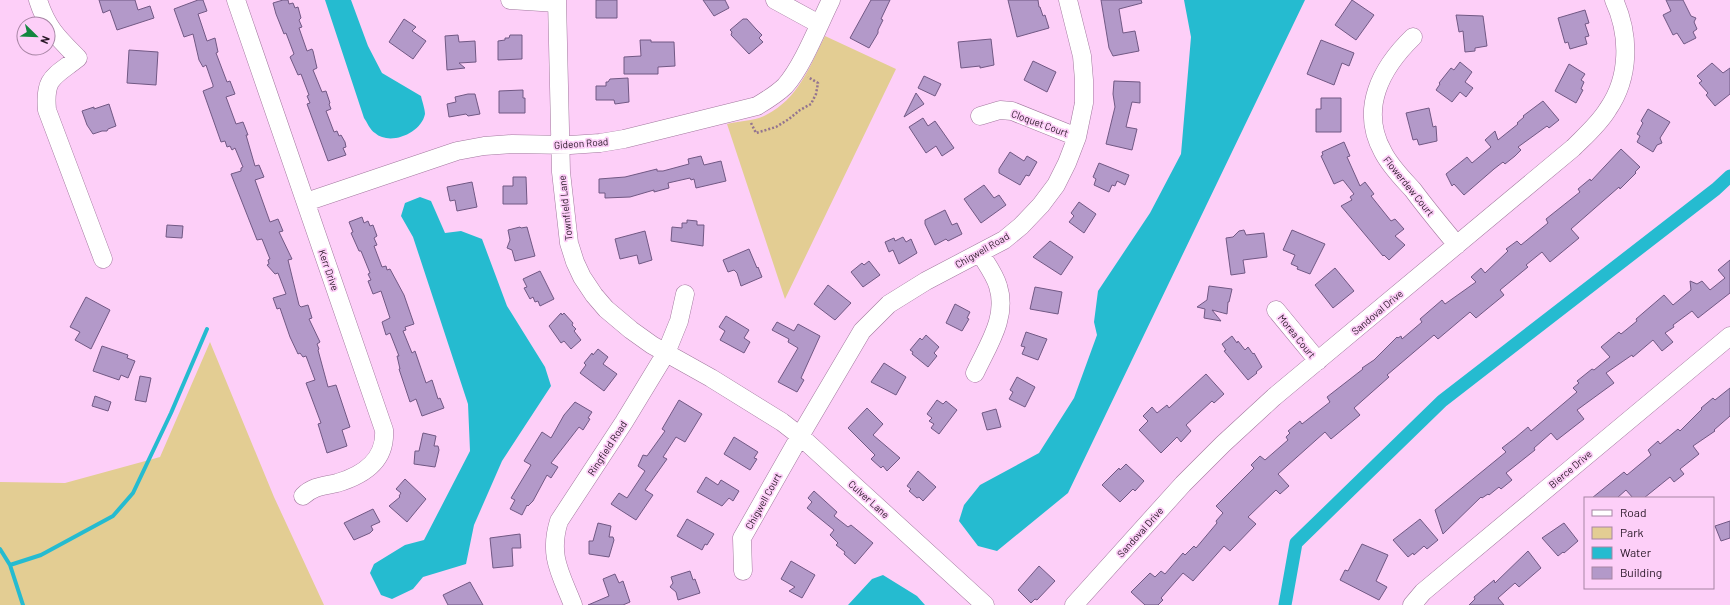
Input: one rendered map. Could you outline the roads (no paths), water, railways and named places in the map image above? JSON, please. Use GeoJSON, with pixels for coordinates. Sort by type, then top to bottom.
{"type":"FeatureCollection","features":[{"type":"Feature","properties":{"kind":"street"},"geometry":{"type":"LineString","coordinates":[[38,0],[43,15],[56,36],[78,58],[51,79],[46,93],[47,110],[103,259]]}},
{"type":"Feature","properties":{"kind":"street","name":"Kerr Drive"},"geometry":{"type":"LineString","coordinates":[[236,0],[384,430],[385,440],[378,458],[368,468],[358,475],[309,490],[303,496]]}},
{"type":"Feature","properties":{"kind":"street"},"geometry":{"type":"LineString","coordinates":[[510,0],[557,1]]}},
{"type":"Feature","properties":{"kind":"street"},"geometry":{"type":"LineString","coordinates":[[775,0],[819,24]]}},
{"type":"Feature","properties":{"kind":"street","name":"Gideon Road"},"geometry":{"type":"LineString","coordinates":[[306,202],[457,151],[484,146],[512,144],[560,145],[600,143],[624,139],[757,106],[770,98],[785,85],[796,70],[831,0]]}},
{"type":"Feature","properties":{"kind":"street","name":"Chigwell Road"},"geometry":{"type":"LineString","coordinates":[[800,436],[854,343],[877,314],[889,304],[926,281],[1004,240],[1021,226],[1042,205],[1056,185],[1067,163],[1077,137],[1084,103],[1082,56],[1068,0]]}},
{"type":"Feature","properties":{"kind":"street","name":"Sandoval Drive"},"geometry":{"type":"LineString","coordinates":[[1074,605],[1183,484],[1223,444],[1274,397],[1573,148],[1596,125],[1609,109],[1618,89],[1623,76],[1626,58],[1624,28],[1614,0]]}},
{"type":"Feature","properties":{"kind":"street","name":"Townfield Lane"},"geometry":{"type":"LineString","coordinates":[[557,1],[561,172],[569,243],[580,272],[594,295],[606,309],[631,330],[666,353],[747,400]]}},
{"type":"Feature","properties":{"kind":"street","name":"Flowerdew Court"},"geometry":{"type":"LineString","coordinates":[[1413,37],[1397,52],[1381,79],[1375,96],[1373,111],[1373,123],[1376,138],[1389,162],[1457,245]]}},
{"type":"Feature","properties":{"kind":"street","name":"Cloquet Court"},"geometry":{"type":"LineString","coordinates":[[980,116],[1000,110],[1012,111],[1077,137]]}},
{"type":"Feature","properties":{"kind":"street"},"geometry":{"type":"LineString","coordinates":[[975,373],[998,326],[1002,304],[998,285],[980,253]]}},
{"type":"Feature","properties":{"kind":"street","name":"Ringfield Road"},"geometry":{"type":"LineString","coordinates":[[573,605],[555,558],[554,535],[559,521],[624,422],[666,353],[679,321],[685,294]]}},
{"type":"Feature","properties":{"kind":"street","name":"Morea Court"},"geometry":{"type":"LineString","coordinates":[[1276,310],[1318,361]]}},
{"type":"Feature","properties":{"kind":"street","name":"Bierce Drive"},"geometry":{"type":"LineString","coordinates":[[1412,605],[1429,587],[1730,336]]}},
{"type":"Feature","properties":{"kind":"street","name":"Culver Lane"},"geometry":{"type":"LineString","coordinates":[[747,400],[782,422],[800,436],[985,605]]}},
{"type":"Feature","properties":{"kind":"street","name":"Chigwell Court"},"geometry":{"type":"LineString","coordinates":[[743,571],[742,538],[800,436]]}},
{"type":"Feature","properties":{"kind":"water"},"geometry":{"type":"Polygon","coordinates":[[[325,0],[351,0],[368,46],[382,73],[421,96],[425,114],[422,121],[411,132],[404,136],[388,138],[381,137],[370,128],[364,118],[325,0]]]}},
{"type":"Feature","properties":{"kind":"water"},"geometry":{"type":"Polygon","coordinates":[[[1184,0],[1305,0],[1068,493],[997,551],[978,546],[959,521],[964,505],[980,485],[1039,453],[1074,398],[1097,335],[1094,322],[1098,291],[1150,213],[1181,154],[1191,37],[1184,0]]]}},
{"type":"Feature","properties":{"kind":"water"},"geometry":{"type":"Polygon","coordinates":[[[420,197],[431,201],[445,233],[461,231],[482,239],[507,306],[545,367],[551,386],[502,461],[474,525],[466,564],[423,577],[413,589],[392,599],[381,595],[370,573],[374,564],[405,545],[424,540],[470,451],[468,404],[413,237],[401,216],[405,203],[420,197]]]}},
{"type":"Feature","properties":{"kind":"water"},"geometry":{"type":"Polygon","coordinates":[[[883,575],[917,596],[925,605],[848,605],[872,579],[883,575]]]}},
{"type":"Feature","properties":{"kind":"waterway"},"geometry":{"type":"LineString","coordinates":[[1285,605],[1296,543],[1442,401],[1716,189],[1730,176]]}},
{"type":"Feature","properties":{"kind":"waterway"},"geometry":{"type":"LineString","coordinates":[[10,565],[41,555],[113,516],[133,493],[171,413],[207,329]]}},
{"type":"Feature","properties":{"kind":"waterway"},"geometry":{"type":"LineString","coordinates":[[0,549],[10,565],[23,605]]}}]}
